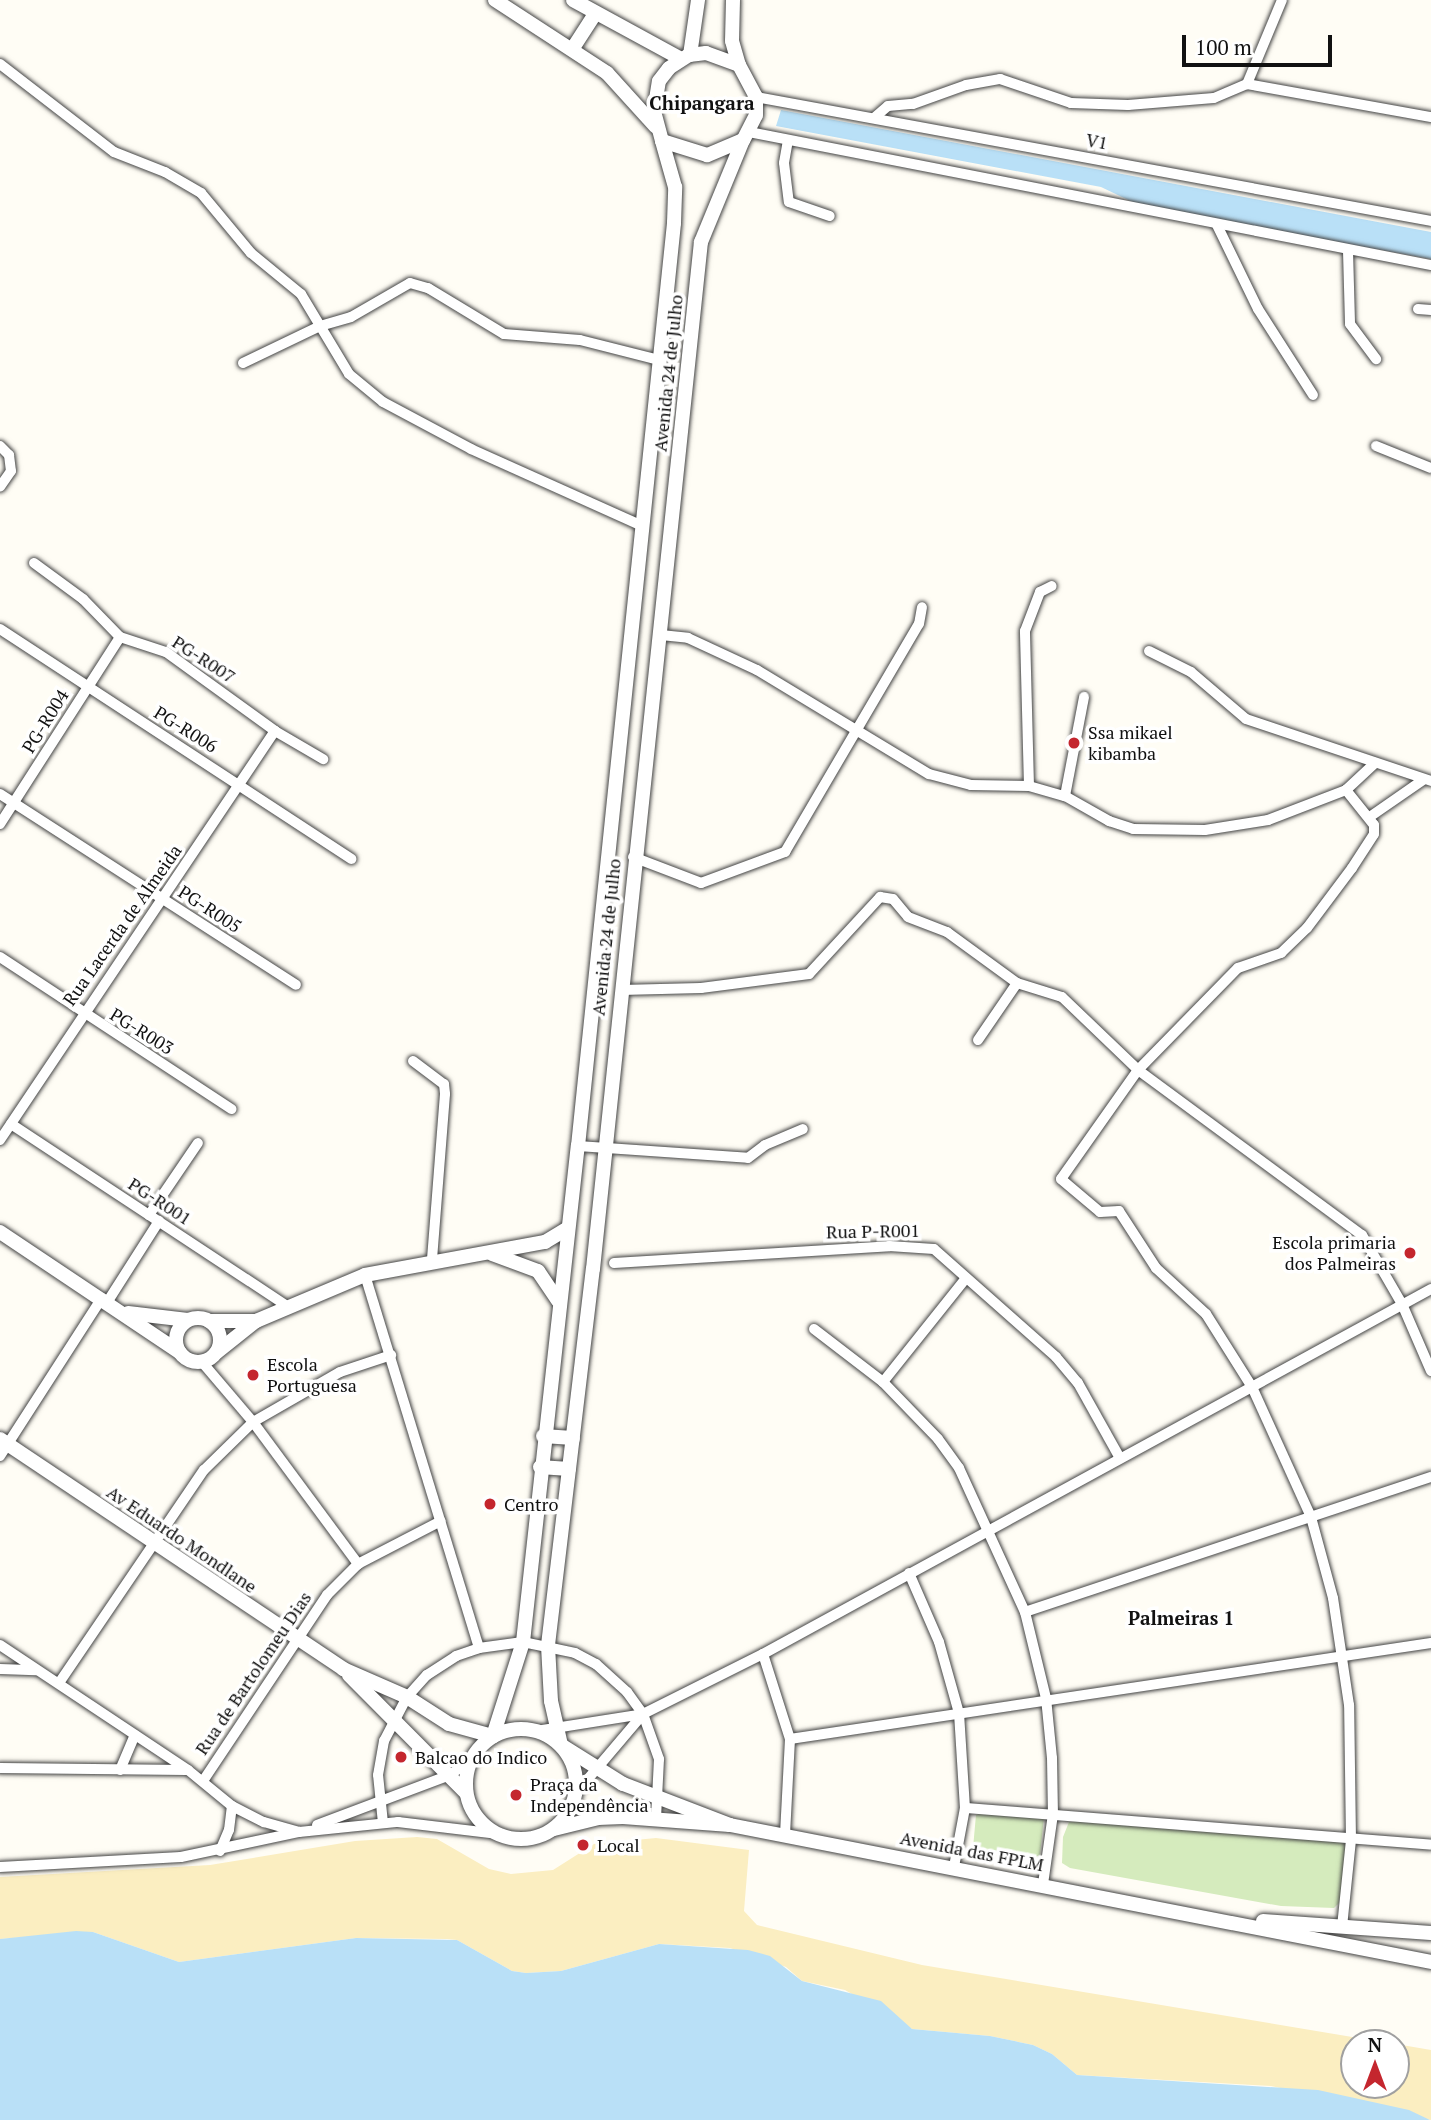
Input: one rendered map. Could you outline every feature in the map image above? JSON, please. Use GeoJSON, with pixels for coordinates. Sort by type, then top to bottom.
{"type":"FeatureCollection","features":[{"type":"Feature","properties":{"kind":"street"},"geometry":{"type":"LineString","coordinates":[[495,0],[573,48],[630,95],[659,134],[707,155],[746,136],[788,140],[1431,265]]}},
{"type":"Feature","properties":{"kind":"street"},"geometry":{"type":"LineString","coordinates":[[573,0],[595,14],[685,57],[723,56],[738,65]]}},
{"type":"Feature","properties":{"kind":"street"},"geometry":{"type":"LineString","coordinates":[[659,134],[654,96],[659,81],[685,57],[698,0]]}},
{"type":"Feature","properties":{"kind":"street"},"geometry":{"type":"LineString","coordinates":[[733,0],[732,41],[738,65],[756,97],[746,136]]}},
{"type":"Feature","properties":{"kind":"street"},"geometry":{"type":"LineString","coordinates":[[1247,84],[1282,0]]}},
{"type":"Feature","properties":{"kind":"street"},"geometry":{"type":"LineString","coordinates":[[573,48],[595,14]]}},
{"type":"Feature","properties":{"kind":"street"},"geometry":{"type":"LineString","coordinates":[[0,64],[114,152],[165,172],[201,193],[251,253],[300,294],[349,374],[383,402],[471,449],[639,525]]}},
{"type":"Feature","properties":{"kind":"street"},"geometry":{"type":"LineString","coordinates":[[874,118],[888,106],[913,104],[966,85],[1000,79],[1071,103],[1128,105],[1214,98],[1247,84],[1431,117]]}},
{"type":"Feature","properties":{"kind":"street","name":"V1"},"geometry":{"type":"LineString","coordinates":[[756,97],[1431,221]]}},
{"type":"Feature","properties":{"kind":"street","name":"Avenida 24 de Julho"},"geometry":{"type":"LineString","coordinates":[[493,1736],[523,1642],[543,1436],[578,1146],[639,525],[674,223],[675,187],[659,134]]}},
{"type":"Feature","properties":{"kind":"street","name":"Avenida 24 de Julho"},"geometry":{"type":"LineString","coordinates":[[561,1745],[548,1645],[573,1438],[634,850],[661,635],[701,242],[746,136]]}},
{"type":"Feature","properties":{"kind":"street"},"geometry":{"type":"LineString","coordinates":[[788,140],[784,163],[789,202],[830,216]]}},
{"type":"Feature","properties":{"kind":"street"},"geometry":{"type":"LineString","coordinates":[[1217,225],[1258,309],[1313,395]]}},
{"type":"Feature","properties":{"kind":"street"},"geometry":{"type":"LineString","coordinates":[[1348,251],[1350,324],[1376,359]]}},
{"type":"Feature","properties":{"kind":"street"},"geometry":{"type":"LineString","coordinates":[[243,363],[320,326],[351,317],[410,283],[419,283],[504,334],[580,340],[659,360]]}},
{"type":"Feature","properties":{"kind":"street"},"geometry":{"type":"LineString","coordinates":[[1418,309],[1431,310]]}},
{"type":"Feature","properties":{"kind":"street"},"geometry":{"type":"LineString","coordinates":[[0,446],[9,455],[11,471],[0,487]]}},
{"type":"Feature","properties":{"kind":"street"},"geometry":{"type":"LineString","coordinates":[[1376,446],[1431,468]]}},
{"type":"Feature","properties":{"kind":"street","name":"PG-R007"},"geometry":{"type":"LineString","coordinates":[[34,563],[82,599],[120,637],[166,652],[275,731],[323,759]]}},
{"type":"Feature","properties":{"kind":"street"},"geometry":{"type":"LineString","coordinates":[[1028,786],[1025,631],[1040,592],[1052,586]]}},
{"type":"Feature","properties":{"kind":"street"},"geometry":{"type":"LineString","coordinates":[[609,841],[634,850],[701,883],[785,852],[854,729],[919,624],[922,607]]}},
{"type":"Feature","properties":{"kind":"street","name":"PG-R006"},"geometry":{"type":"LineString","coordinates":[[0,629],[352,859]]}},
{"type":"Feature","properties":{"kind":"street"},"geometry":{"type":"LineString","coordinates":[[661,635],[688,638],[757,670],[899,759],[949,781],[1028,786],[1065,796],[1109,821],[1133,829],[1193,830],[1268,820],[1346,790],[1375,763]]}},
{"type":"Feature","properties":{"kind":"street","name":"PG-R004"},"geometry":{"type":"LineString","coordinates":[[0,824],[120,637]]}},
{"type":"Feature","properties":{"kind":"street"},"geometry":{"type":"LineString","coordinates":[[1149,651],[1191,672],[1246,719],[1427,781]]}},
{"type":"Feature","properties":{"kind":"street"},"geometry":{"type":"LineString","coordinates":[[1065,796],[1084,697]]}},
{"type":"Feature","properties":{"kind":"street","name":"Rua Lacerda de Almeida"},"geometry":{"type":"LineString","coordinates":[[0,1140],[82,1013],[241,785],[275,731]]}},
{"type":"Feature","properties":{"kind":"street"},"geometry":{"type":"LineString","coordinates":[[1371,816],[1427,781]]}},
{"type":"Feature","properties":{"kind":"street"},"geometry":{"type":"LineString","coordinates":[[1342,1927],[1351,1840],[1352,1762],[1343,1655],[1311,1517],[1252,1387],[1206,1314],[1156,1268],[1122,1214],[1100,1212],[1061,1179],[1138,1070],[1238,968],[1280,953],[1307,928],[1374,834],[1371,816],[1346,790]]}},
{"type":"Feature","properties":{"kind":"street","name":"PG-R005"},"geometry":{"type":"LineString","coordinates":[[0,794],[296,985]]}},
{"type":"Feature","properties":{"kind":"street"},"geometry":{"type":"LineString","coordinates":[[612,817],[638,819]]}},
{"type":"Feature","properties":{"kind":"street"},"geometry":{"type":"LineString","coordinates":[[621,990],[701,988],[809,974],[880,897],[887,897],[908,918],[947,932],[1017,983],[1062,997],[1138,1070],[1362,1235],[1402,1304],[1431,1371]]}},
{"type":"Feature","properties":{"kind":"street","name":"PG-R003"},"geometry":{"type":"LineString","coordinates":[[0,957],[82,1013],[232,1108]]}},
{"type":"Feature","properties":{"kind":"street"},"geometry":{"type":"LineString","coordinates":[[978,1040],[1017,983]]}},
{"type":"Feature","properties":{"kind":"street"},"geometry":{"type":"LineString","coordinates":[[413,1061],[438,1078],[445,1094],[432,1260]]}},
{"type":"Feature","properties":{"kind":"street"},"geometry":{"type":"LineString","coordinates":[[581,1116],[606,1119]]}},
{"type":"Feature","properties":{"kind":"street","name":"PG-R001"},"geometry":{"type":"LineString","coordinates":[[11,1124],[289,1307]]}},
{"type":"Feature","properties":{"kind":"street"},"geometry":{"type":"LineString","coordinates":[[578,1146],[748,1158],[765,1145],[803,1129]]}},
{"type":"Feature","properties":{"kind":"street"},"geometry":{"type":"LineString","coordinates":[[3,1446],[105,1300],[198,1143]]}},
{"type":"Feature","properties":{"kind":"street"},"geometry":{"type":"LineString","coordinates":[[202,1362],[256,1321],[365,1276],[432,1260],[545,1242],[568,1228]]}},
{"type":"Feature","properties":{"kind":"street"},"geometry":{"type":"LineString","coordinates":[[0,1232],[127,1313],[189,1360],[202,1362],[253,1422],[358,1564]]}},
{"type":"Feature","properties":{"kind":"street","name":"Rua P-R001"},"geometry":{"type":"LineString","coordinates":[[614,1263],[924,1245],[1056,1357],[1077,1383],[1120,1458]]}},
{"type":"Feature","properties":{"kind":"street"},"geometry":{"type":"LineString","coordinates":[[488,1252],[530,1266],[558,1301]]}},
{"type":"Feature","properties":{"kind":"street"},"geometry":{"type":"LineString","coordinates":[[365,1276],[479,1648]]}},
{"type":"Feature","properties":{"kind":"street"},"geometry":{"type":"LineString","coordinates":[[883,1382],[966,1278]]}},
{"type":"Feature","properties":{"kind":"street"},"geometry":{"type":"LineString","coordinates":[[0,1867],[122,1862],[220,1851],[299,1832],[450,1775],[471,1760],[493,1736],[514,1729],[536,1731],[643,1714],[763,1654],[1431,1289]]}},
{"type":"Feature","properties":{"kind":"street"},"geometry":{"type":"LineString","coordinates":[[127,1313],[188,1320],[256,1321]]}},
{"type":"Feature","properties":{"kind":"street"},"geometry":{"type":"LineString","coordinates":[[179,1352],[176,1338],[188,1320]]}},
{"type":"Feature","properties":{"kind":"street"},"geometry":{"type":"LineString","coordinates":[[209,1321],[220,1338],[217,1352]]}},
{"type":"Feature","properties":{"kind":"street"},"geometry":{"type":"LineString","coordinates":[[814,1329],[883,1382],[944,1447],[988,1529],[1025,1612],[1046,1698],[1053,1814],[1043,1884]]}},
{"type":"Feature","properties":{"kind":"street"},"geometry":{"type":"LineString","coordinates":[[59,1683],[151,1543],[204,1470],[253,1422],[340,1373],[391,1355]]}},
{"type":"Feature","properties":{"kind":"street"},"geometry":{"type":"LineString","coordinates":[[543,1436],[573,1438]]}},
{"type":"Feature","properties":{"kind":"street","name":"Av Eduardo Mondlane"},"geometry":{"type":"LineString","coordinates":[[3,1446],[343,1669]]}},
{"type":"Feature","properties":{"kind":"street"},"geometry":{"type":"LineString","coordinates":[[540,1467],[569,1469]]}},
{"type":"Feature","properties":{"kind":"street"},"geometry":{"type":"LineString","coordinates":[[1025,1612],[1431,1477]]}},
{"type":"Feature","properties":{"kind":"street","name":"Rua de Bartolomeu Dias"},"geometry":{"type":"LineString","coordinates":[[203,1781],[296,1637],[327,1595],[358,1564],[441,1521]]}},
{"type":"Feature","properties":{"kind":"street"},"geometry":{"type":"LineString","coordinates":[[909,1573],[939,1642],[959,1713],[965,1808],[954,1867]]}},
{"type":"Feature","properties":{"kind":"street"},"geometry":{"type":"LineString","coordinates":[[383,1823],[378,1775],[393,1719],[407,1697],[428,1675],[479,1648],[523,1642],[548,1645],[596,1664],[627,1692],[643,1714],[659,1759],[660,1800],[656,1819]]}},
{"type":"Feature","properties":{"kind":"street"},"geometry":{"type":"LineString","coordinates":[[790,1739],[1046,1698],[1431,1643]]}},
{"type":"Feature","properties":{"kind":"street"},"geometry":{"type":"LineString","coordinates":[[0,1645],[188,1770],[232,1805],[299,1832],[383,1823],[445,1825],[527,1839],[554,1829],[572,1807],[576,1793],[594,1768],[643,1714]]}},
{"type":"Feature","properties":{"kind":"street"},"geometry":{"type":"LineString","coordinates":[[763,1654],[790,1739],[785,1834]]}},
{"type":"Feature","properties":{"kind":"street"},"geometry":{"type":"LineString","coordinates":[[0,1669],[38,1670]]}},
{"type":"Feature","properties":{"kind":"street"},"geometry":{"type":"LineString","coordinates":[[343,1669],[407,1697],[449,1724],[493,1736]]}},
{"type":"Feature","properties":{"kind":"street"},"geometry":{"type":"LineString","coordinates":[[343,1669],[450,1775],[466,1793],[472,1810],[498,1834]]}},
{"type":"Feature","properties":{"kind":"street"},"geometry":{"type":"LineString","coordinates":[[536,1731],[561,1745],[574,1767],[576,1793]]}},
{"type":"Feature","properties":{"kind":"street"},"geometry":{"type":"LineString","coordinates":[[120,1770],[135,1735]]}},
{"type":"Feature","properties":{"kind":"street","name":"Avenida das FPLM"},"geometry":{"type":"LineString","coordinates":[[561,1745],[594,1768],[660,1800],[730,1825]]}},
{"type":"Feature","properties":{"kind":"street"},"geometry":{"type":"LineString","coordinates":[[466,1793],[471,1760]]}},
{"type":"Feature","properties":{"kind":"street"},"geometry":{"type":"LineString","coordinates":[[0,1769],[188,1770]]}},
{"type":"Feature","properties":{"kind":"street"},"geometry":{"type":"LineString","coordinates":[[220,1851],[229,1830],[232,1805]]}},
{"type":"Feature","properties":{"kind":"street"},"geometry":{"type":"LineString","coordinates":[[965,1808],[1431,1845]]}},
{"type":"Feature","properties":{"kind":"street","name":"Avenida das FPLM"},"geometry":{"type":"LineString","coordinates":[[554,1829],[598,1818],[730,1825],[1206,1917]]}},
{"type":"Feature","properties":{"kind":"street"},"geometry":{"type":"LineString","coordinates":[[1206,1917],[1431,1933]]}},
{"type":"Feature","properties":{"kind":"street"},"geometry":{"type":"LineString","coordinates":[[1206,1917],[1431,1962]]}},
{"type":"Feature","properties":{"kind":"green space"},"geometry":{"type":"Polygon","coordinates":[[[986,1812],[1044,1817],[1040,1855],[1033,1858],[973,1848],[976,1815],[986,1812]]]}},
{"type":"Feature","properties":{"kind":"green space"},"geometry":{"type":"Polygon","coordinates":[[[1082,1820],[1344,1842],[1349,1851],[1343,1899],[1334,1908],[1281,1906],[1070,1868],[1062,1863],[1063,1837],[1069,1822],[1082,1820]]]}},
{"type":"Feature","properties":{"kind":"sand"},"geometry":{"type":"Polygon","coordinates":[[[417,1837],[437,1839],[489,1869],[511,1874],[553,1870],[594,1844],[656,1838],[749,1850],[744,1911],[757,1925],[922,1965],[1340,2035],[1340,2099],[1410,2099],[1410,2046],[1431,2050],[1431,2120],[1271,2086],[1077,2075],[1052,2054],[1033,2045],[990,2036],[912,2029],[845,1990],[802,1981],[786,1967],[730,1948],[659,1944],[561,1971],[526,1973],[512,1971],[457,1940],[447,1939],[356,1938],[179,1962],[93,1932],[0,1939],[0,1877],[210,1865],[355,1841],[417,1837]]]}},
{"type":"Feature","properties":{"kind":"water"},"geometry":{"type":"Polygon","coordinates":[[[781,110],[1431,232],[1431,259],[1143,207],[1101,187],[776,126],[781,110]]]}},
{"type":"Feature","properties":{"kind":"water"},"geometry":{"type":"Polygon","coordinates":[[[76,1931],[93,1932],[179,1962],[356,1938],[457,1940],[512,1971],[526,1973],[561,1971],[659,1944],[748,1950],[770,1956],[802,1981],[881,2001],[912,2029],[990,2036],[1033,2045],[1052,2054],[1077,2075],[1318,2090],[1340,2095],[1340,2099],[1359,2099],[1409,2110],[1430,2120],[0,2120],[0,1939],[76,1931]]]}},
{"type":"Feature","properties":{"kind":"place","name":"Ssa mikael kibamba"},"geometry":{"type":"Point","coordinates":[1074,743]}},
{"type":"Feature","properties":{"kind":"place","name":"Escola primaria dos Palmeiras"},"geometry":{"type":"Point","coordinates":[1410,1253]}},
{"type":"Feature","properties":{"kind":"place","name":"Escola Portuguesa"},"geometry":{"type":"Point","coordinates":[253,1375]}},
{"type":"Feature","properties":{"kind":"place","name":"Centro"},"geometry":{"type":"Point","coordinates":[490,1504]}},
{"type":"Feature","properties":{"kind":"place","name":"Balcao do Indico"},"geometry":{"type":"Point","coordinates":[401,1757]}},
{"type":"Feature","properties":{"kind":"place","name":"Praça da Independência"},"geometry":{"type":"Point","coordinates":[516,1795]}},
{"type":"Feature","properties":{"kind":"place","name":"Local"},"geometry":{"type":"Point","coordinates":[583,1845]}},
{"type":"Feature","properties":{"kind":"district","name":"Chipangara"},"geometry":{"type":"Point","coordinates":[702,103]}},
{"type":"Feature","properties":{"kind":"district","name":"Palmeiras 1"},"geometry":{"type":"Point","coordinates":[1181,1618]}}]}
